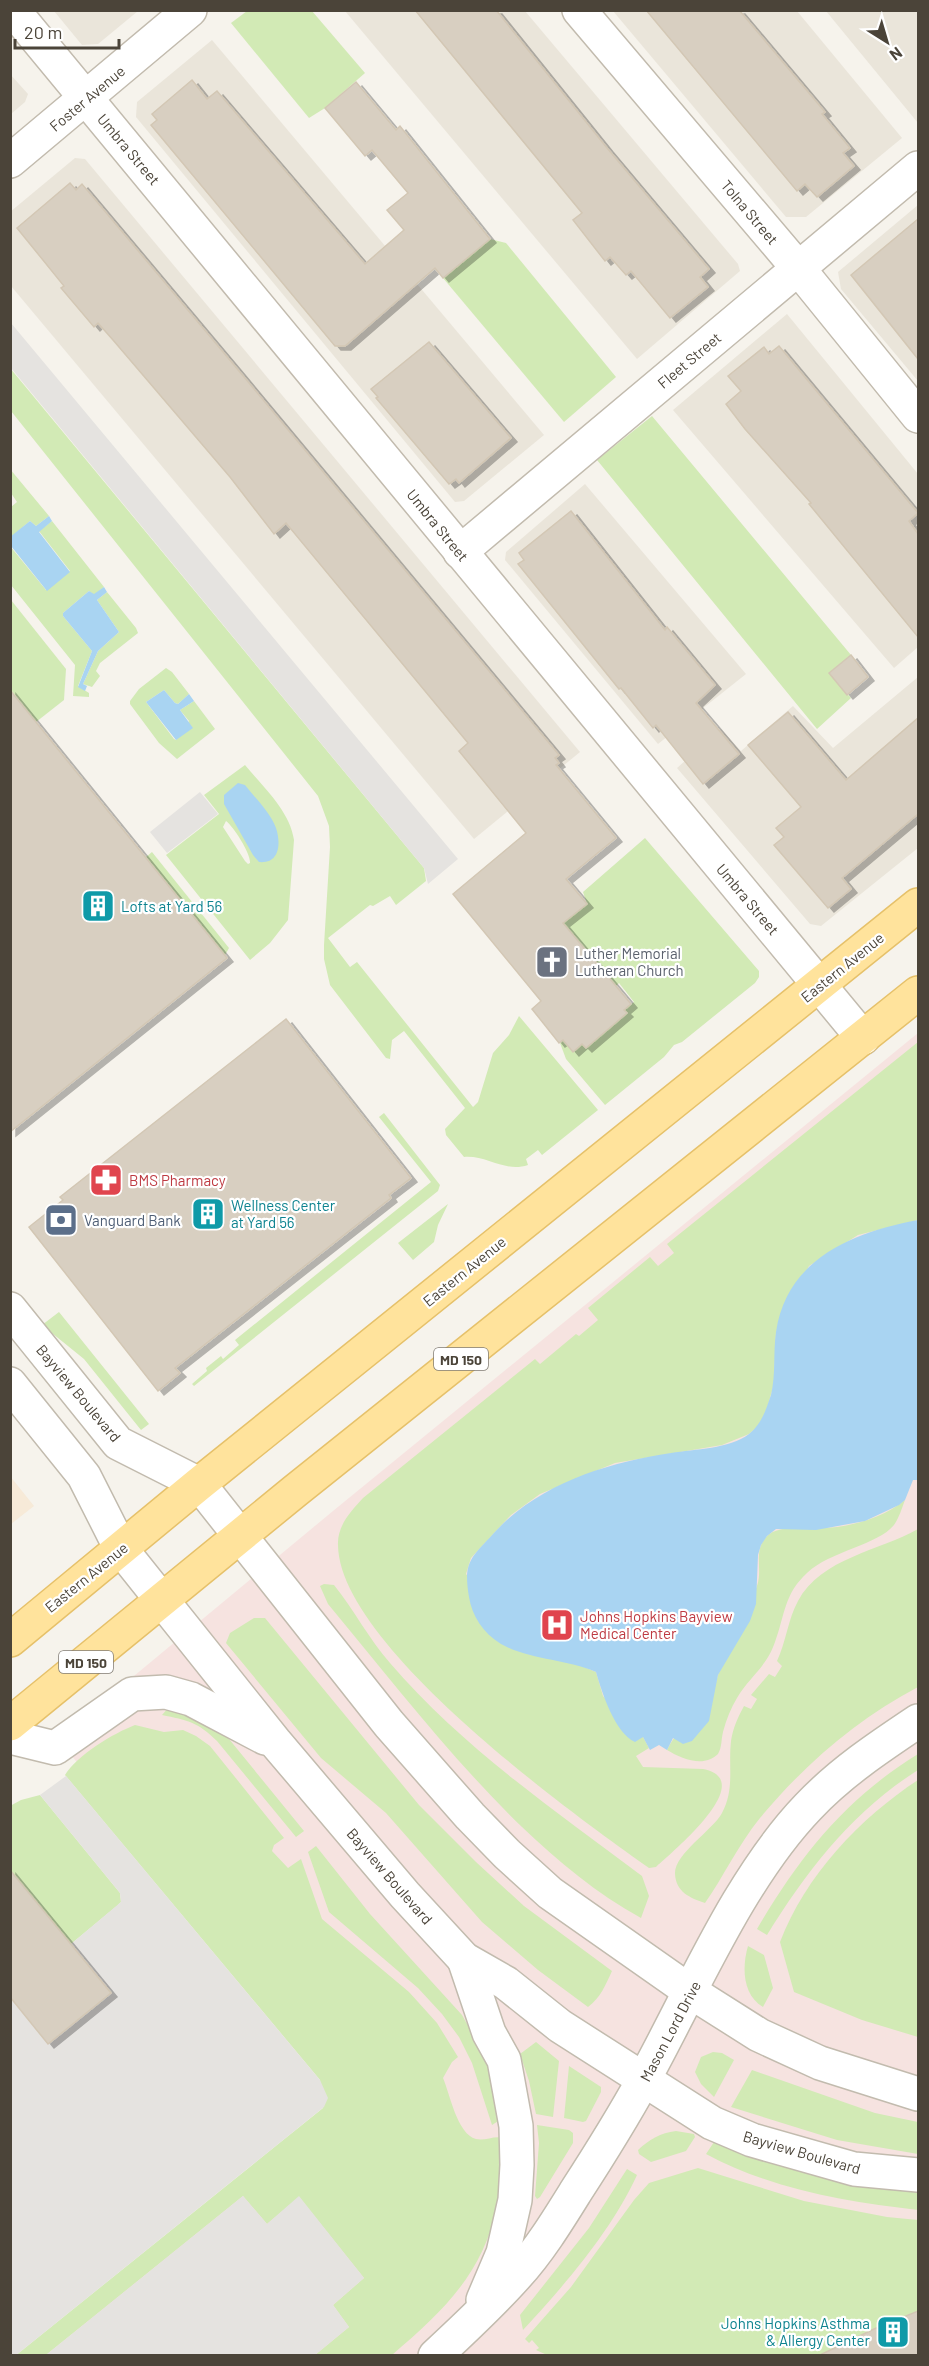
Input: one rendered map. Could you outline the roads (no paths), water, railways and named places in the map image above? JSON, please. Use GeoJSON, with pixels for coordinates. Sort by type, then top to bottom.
{"type":"FeatureCollection","features":[{"type":"Feature","properties":{"kind":"main road","name":"Eastern Avenue"},"geometry":{"type":"LineString","coordinates":[[10,1640],[199,1484],[918,905]]}},
{"type":"Feature","properties":{"kind":"main road","name":"MD 150"},"geometry":{"type":"LineString","coordinates":[[10,1724],[240,1536],[918,993]]}},
{"type":"Feature","properties":{"kind":"street","name":"Umbra Street"},"geometry":{"type":"LineString","coordinates":[[13,10],[863,1038]]}},
{"type":"Feature","properties":{"kind":"street","name":"Foster Avenue"},"geometry":{"type":"LineString","coordinates":[[10,161],[190,10]]}},
{"type":"Feature","properties":{"kind":"street","name":"Tolna Street"},"geometry":{"type":"LineString","coordinates":[[579,10],[798,268],[918,417]]}},
{"type":"Feature","properties":{"kind":"street","name":"Fleet Street"},"geometry":{"type":"LineString","coordinates":[[460,552],[918,168]]}},
{"type":"Feature","properties":{"kind":"street","name":"Bayview Boulevard"},"geometry":{"type":"LineString","coordinates":[[10,1309],[118,1443],[199,1484],[389,1724],[470,1816],[550,1893],[690,1992],[759,2035],[810,2058],[918,2094]]}},
{"type":"Feature","properties":{"kind":"street","name":"Bayview Boulevard"},"geometry":{"type":"LineString","coordinates":[[10,1384],[84,1476],[121,1549],[162,1601],[276,1743],[405,1895],[464,1959],[506,1983],[560,2026],[712,2123],[752,2140],[854,2169],[918,2175]]}},
{"type":"Feature","properties":{"kind":"street"},"geometry":{"type":"LineString","coordinates":[[10,1737],[55,1748],[132,1694],[166,1692],[191,1699],[276,1743]]}},
{"type":"Feature","properties":{"kind":"street","name":"Mason Lord Drive"},"geometry":{"type":"LineString","coordinates":[[435,2355],[475,2319],[518,2275],[560,2216],[643,2081],[750,1884],[778,1844],[807,1808],[838,1779],[876,1749],[918,1721]]}},
{"type":"Feature","properties":{"kind":"street"},"geometry":{"type":"LineString","coordinates":[[464,1959],[489,2033],[504,2060],[516,2126],[518,2165],[515,2200],[503,2253],[475,2319]]}},
{"type":"Feature","properties":{"kind":"water"},"geometry":{"type":"Polygon","coordinates":[[[49,516],[52,521],[39,532],[70,572],[47,591],[11,546],[10,537],[30,521],[36,526],[49,516]]]}},
{"type":"Feature","properties":{"kind":"water"},"geometry":{"type":"Polygon","coordinates":[[[104,587],[107,592],[97,600],[119,632],[98,651],[83,684],[87,686],[85,691],[78,687],[92,651],[63,616],[63,613],[89,591],[94,594],[104,587]]]}},
{"type":"Feature","properties":{"kind":"water"},"geometry":{"type":"Polygon","coordinates":[[[164,690],[175,703],[178,704],[189,694],[194,701],[180,710],[193,728],[176,740],[146,702],[164,690]]]}},
{"type":"Feature","properties":{"kind":"water"},"geometry":{"type":"Polygon","coordinates":[[[238,783],[245,785],[266,811],[276,828],[277,851],[271,860],[266,862],[259,862],[253,855],[224,804],[224,795],[238,783]]]}},
{"type":"Feature","properties":{"kind":"water"},"geometry":{"type":"Polygon","coordinates":[[[918,1220],[918,1480],[913,1480],[905,1500],[899,1505],[865,1521],[816,1530],[776,1529],[767,1536],[758,1555],[756,1604],[750,1621],[718,1675],[709,1721],[692,1741],[683,1744],[673,1738],[667,1750],[659,1745],[650,1750],[643,1737],[635,1742],[621,1730],[610,1712],[596,1672],[523,1653],[501,1644],[489,1635],[479,1624],[470,1604],[467,1576],[470,1561],[493,1534],[531,1502],[575,1478],[647,1457],[722,1446],[749,1434],[760,1421],[771,1395],[776,1332],[783,1306],[794,1285],[809,1267],[848,1241],[870,1232],[918,1220]]]}},
{"type":"Feature","properties":{"kind":"place","name":"Lofts at Yard 56"},"geometry":{"type":"Point","coordinates":[98,906]}},
{"type":"Feature","properties":{"kind":"place","name":"Luther Memorial Lutheran Church"},"geometry":{"type":"Point","coordinates":[552,962]}},
{"type":"Feature","properties":{"kind":"place","name":"BMS Pharmacy"},"geometry":{"type":"Point","coordinates":[106,1180]}},
{"type":"Feature","properties":{"kind":"place","name":"Wellness Center at Yard 56"},"geometry":{"type":"Point","coordinates":[208,1214]}},
{"type":"Feature","properties":{"kind":"place","name":"Vanguard Bank"},"geometry":{"type":"Point","coordinates":[61,1220]}},
{"type":"Feature","properties":{"kind":"place","name":"Johns Hopkins Bayview Medical Center"},"geometry":{"type":"Point","coordinates":[557,1625]}},
{"type":"Feature","properties":{"kind":"place","name":"Johns Hopkins Asthma & Allergy Center"},"geometry":{"type":"Point","coordinates":[893,2332]}}]}
